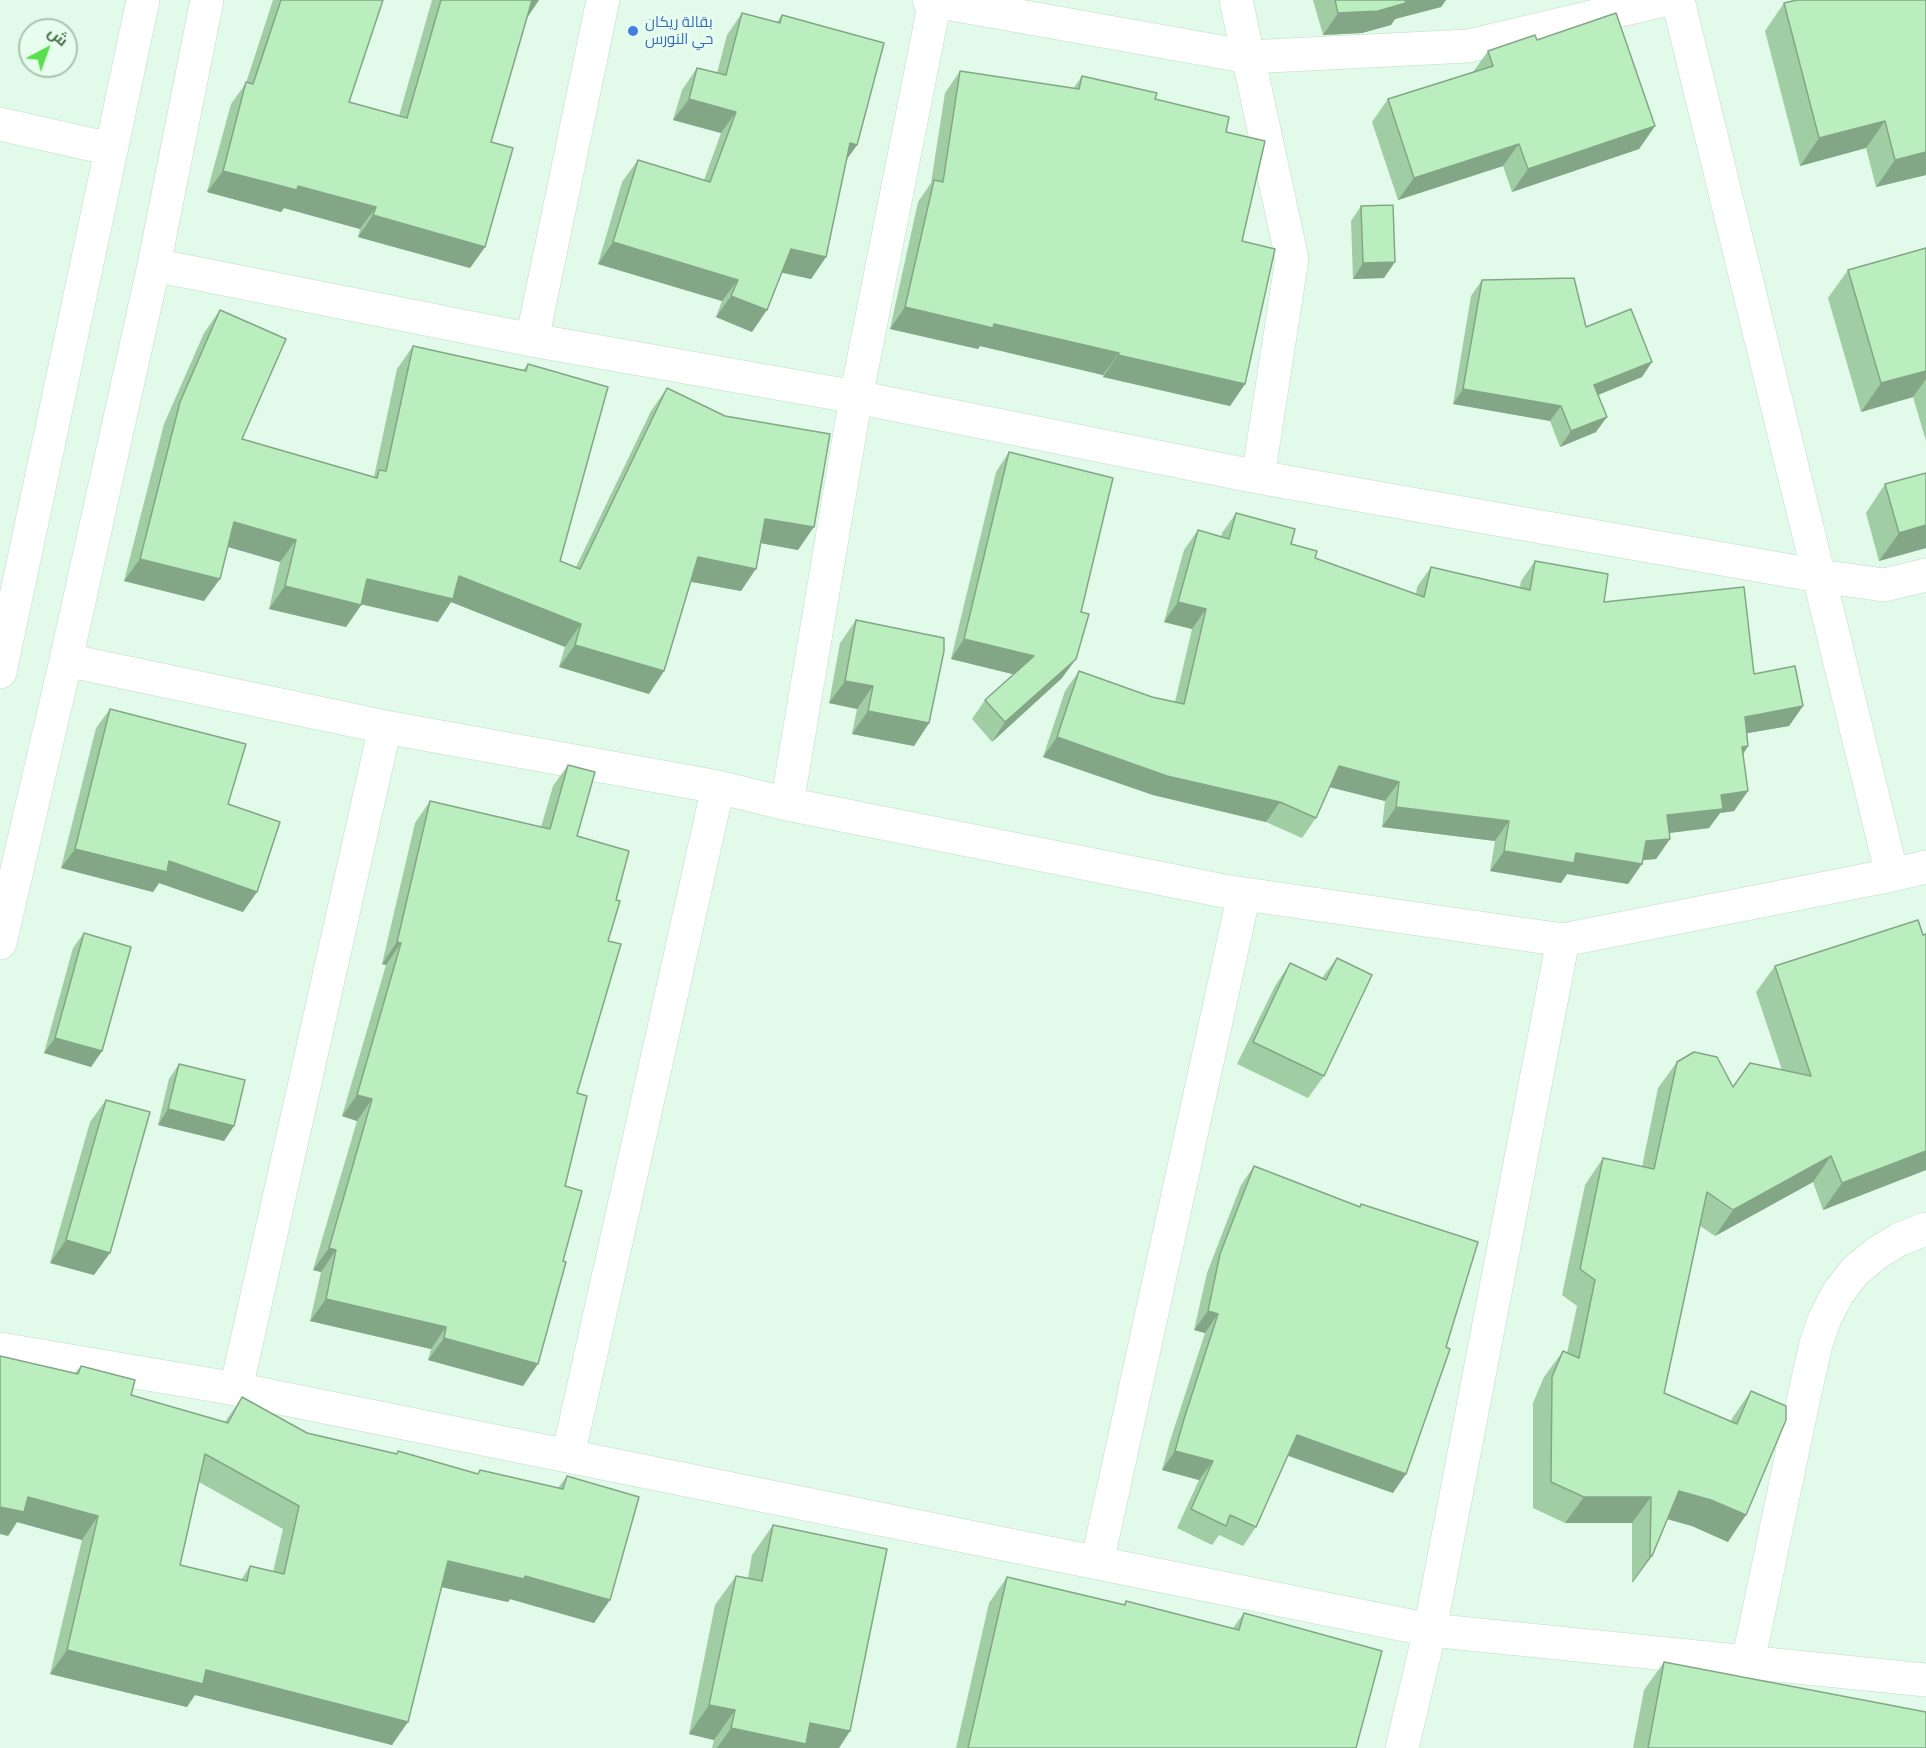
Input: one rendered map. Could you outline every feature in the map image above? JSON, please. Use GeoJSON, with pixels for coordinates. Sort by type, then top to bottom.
{"type":"FeatureCollection","features":[{"type":"Feature","properties":{"kind":"street"},"geometry":{"type":"LineString","coordinates":[[0,672],[143,0]]}},
{"type":"Feature","properties":{"kind":"street"},"geometry":{"type":"LineString","coordinates":[[0,943],[154,265],[207,0]]}},
{"type":"Feature","properties":{"kind":"street"},"geometry":{"type":"LineString","coordinates":[[532,340],[603,0]]}},
{"type":"Feature","properties":{"kind":"street"},"geometry":{"type":"LineString","coordinates":[[1236,0],[1292,259],[1258,477]]}},
{"type":"Feature","properties":{"kind":"street"},"geometry":{"type":"LineString","coordinates":[[787,804],[856,397],[932,1],[1249,57],[1468,46],[1664,0]]}},
{"type":"Feature","properties":{"kind":"street"},"geometry":{"type":"LineString","coordinates":[[1678,0],[1893,875]]}},
{"type":"Feature","properties":{"kind":"street"},"geometry":{"type":"LineString","coordinates":[[0,124],[111,149]]}},
{"type":"Feature","properties":{"kind":"street"},"geometry":{"type":"LineString","coordinates":[[154,265],[532,340],[856,397],[1258,477],[1819,576],[1884,585],[1926,575]]}},
{"type":"Feature","properties":{"kind":"street"},"geometry":{"type":"LineString","coordinates":[[66,660],[385,727],[718,787],[787,804],[1244,894],[1563,940],[1926,867]]}},
{"type":"Feature","properties":{"kind":"street"},"geometry":{"type":"LineString","coordinates":[[236,1389],[385,727]]}},
{"type":"Feature","properties":{"kind":"street"},"geometry":{"type":"LineString","coordinates":[[568,1456],[718,787]]}},
{"type":"Feature","properties":{"kind":"street"},"geometry":{"type":"LineString","coordinates":[[1097,1563],[1244,894]]}},
{"type":"Feature","properties":{"kind":"street"},"geometry":{"type":"LineString","coordinates":[[1402,1748],[1430,1630],[1563,940]]}},
{"type":"Feature","properties":{"kind":"street"},"geometry":{"type":"LineString","coordinates":[[1748,1662],[1804,1397],[1816,1344],[1825,1318],[1838,1293],[1856,1271],[1876,1253],[1926,1229]]}},
{"type":"Feature","properties":{"kind":"street"},"geometry":{"type":"LineString","coordinates":[[0,1349],[236,1389],[1430,1630],[1926,1680]]}},
{"type":"Feature","properties":{"kind":"building"},"geometry":{"type":"Polygon","coordinates":[[[281,0],[383,0],[349,102],[407,118],[441,0],[532,0],[491,142],[513,148],[485,247],[373,215],[376,207],[298,186],[297,190],[223,171],[246,82],[253,84],[281,0]]]}},
{"type":"Feature","properties":{"kind":"building"},"geometry":{"type":"Polygon","coordinates":[[[1335,0],[1405,0],[1406,3],[1378,11],[1338,13],[1335,0]]]}},
{"type":"Feature","properties":{"kind":"building"},"geometry":{"type":"Polygon","coordinates":[[[1797,0],[1926,0],[1926,152],[1895,160],[1885,121],[1819,138],[1784,3],[1797,0]]]}},
{"type":"Feature","properties":{"kind":"building"},"geometry":{"type":"Polygon","coordinates":[[[742,13],[780,23],[782,15],[884,43],[857,145],[850,143],[826,257],[791,249],[767,310],[731,296],[738,280],[613,242],[638,160],[710,182],[736,112],[689,99],[697,68],[726,75],[742,13]]]}},
{"type":"Feature","properties":{"kind":"building"},"geometry":{"type":"Polygon","coordinates":[[[1616,13],[1655,126],[1528,169],[1519,144],[1414,178],[1388,99],[1493,66],[1488,51],[1535,35],[1537,40],[1616,13]]]}},
{"type":"Feature","properties":{"kind":"building"},"geometry":{"type":"Polygon","coordinates":[[[960,71],[1079,89],[1082,76],[1157,93],[1155,99],[1229,117],[1226,132],[1265,141],[1242,241],[1275,249],[1245,384],[994,324],[993,328],[905,307],[934,180],[943,182],[960,71]]]}},
{"type":"Feature","properties":{"kind":"building"},"geometry":{"type":"Polygon","coordinates":[[[1393,205],[1395,262],[1363,263],[1361,206],[1393,205]]]}},
{"type":"Feature","properties":{"kind":"building"},"geometry":{"type":"Polygon","coordinates":[[[1926,248],[1926,371],[1881,383],[1848,270],[1926,248]]]}},
{"type":"Feature","properties":{"kind":"building"},"geometry":{"type":"Polygon","coordinates":[[[1574,278],[1586,327],[1631,309],[1652,362],[1594,385],[1607,417],[1571,431],[1561,406],[1463,389],[1482,280],[1574,278]]]}},
{"type":"Feature","properties":{"kind":"building"},"geometry":{"type":"Polygon","coordinates":[[[220,310],[286,339],[242,439],[377,478],[379,470],[386,471],[413,346],[526,371],[528,364],[608,387],[560,561],[580,569],[667,388],[725,416],[830,434],[814,527],[765,519],[756,569],[698,557],[664,671],[575,645],[581,624],[459,576],[453,599],[367,579],[361,605],[285,586],[296,540],[234,522],[220,579],[140,559],[180,402],[220,310]]]}},
{"type":"Feature","properties":{"kind":"building"},"geometry":{"type":"Polygon","coordinates":[[[1009,452],[1113,478],[1081,612],[1089,614],[1076,659],[1005,722],[985,700],[1034,656],[964,639],[1009,452]]]}},
{"type":"Feature","properties":{"kind":"building"},"geometry":{"type":"Polygon","coordinates":[[[1926,473],[1926,525],[1899,533],[1885,484],[1926,473]]]}},
{"type":"Feature","properties":{"kind":"building"},"geometry":{"type":"Polygon","coordinates":[[[1236,513],[1295,529],[1291,544],[1317,551],[1315,558],[1424,597],[1431,567],[1530,590],[1535,561],[1608,574],[1604,602],[1744,587],[1754,674],[1795,666],[1803,706],[1745,717],[1748,746],[1742,747],[1748,791],[1721,795],[1723,809],[1667,815],[1670,839],[1646,841],[1642,864],[1576,853],[1574,863],[1504,851],[1509,821],[1396,807],[1399,782],[1339,766],[1316,818],[1280,802],[1167,776],[1057,737],[1079,671],[1152,697],[1184,704],[1206,609],[1178,602],[1198,530],[1229,539],[1236,513]]]}},
{"type":"Feature","properties":{"kind":"building"},"geometry":{"type":"Polygon","coordinates":[[[856,620],[944,638],[944,651],[929,723],[868,711],[873,686],[845,681],[856,620]]]}},
{"type":"Feature","properties":{"kind":"building"},"geometry":{"type":"Polygon","coordinates":[[[110,709],[246,744],[228,804],[280,822],[257,892],[169,861],[167,872],[75,849],[110,709]]]}},
{"type":"Feature","properties":{"kind":"building"},"geometry":{"type":"Polygon","coordinates":[[[568,765],[595,772],[577,836],[629,851],[616,900],[620,901],[608,941],[621,944],[577,1093],[587,1096],[565,1186],[582,1191],[563,1261],[566,1262],[538,1364],[444,1338],[446,1327],[326,1299],[336,1250],[329,1248],[372,1099],[357,1095],[401,943],[397,942],[430,801],[550,829],[568,765]]]}},
{"type":"Feature","properties":{"kind":"building"},"geometry":{"type":"Polygon","coordinates":[[[1918,920],[1923,935],[1926,934],[1926,1151],[1842,1183],[1831,1156],[1733,1210],[1707,1192],[1664,1393],[1737,1424],[1751,1391],[1786,1406],[1786,1420],[1746,1515],[1711,1500],[1679,1491],[1652,1556],[1650,1556],[1651,1497],[1584,1497],[1551,1482],[1552,1377],[1563,1351],[1579,1358],[1595,1280],[1580,1269],[1603,1158],[1654,1169],[1677,1062],[1694,1052],[1717,1057],[1733,1087],[1750,1063],[1811,1076],[1775,966],[1918,920]]]}},
{"type":"Feature","properties":{"kind":"building"},"geometry":{"type":"Polygon","coordinates":[[[84,933],[131,947],[102,1051],[55,1038],[84,933]]]}},
{"type":"Feature","properties":{"kind":"building"},"geometry":{"type":"Polygon","coordinates":[[[1337,958],[1372,975],[1324,1076],[1253,1042],[1290,963],[1326,980],[1337,958]]]}},
{"type":"Feature","properties":{"kind":"building"},"geometry":{"type":"Polygon","coordinates":[[[179,1064],[245,1080],[234,1126],[168,1109],[179,1064]]]}},
{"type":"Feature","properties":{"kind":"building"},"geometry":{"type":"Polygon","coordinates":[[[106,1100],[150,1112],[110,1253],[66,1240],[106,1100]]]}},
{"type":"Feature","properties":{"kind":"building"},"geometry":{"type":"Polygon","coordinates":[[[1254,1166],[1360,1207],[1361,1204],[1478,1242],[1446,1347],[1450,1349],[1406,1474],[1297,1435],[1256,1527],[1230,1515],[1226,1526],[1191,1509],[1213,1461],[1175,1451],[1218,1314],[1208,1311],[1220,1254],[1254,1166]]]}},
{"type":"Feature","properties":{"kind":"building"},"geometry":{"type":"Polygon","coordinates":[[[0,1356],[78,1374],[81,1366],[135,1380],[131,1395],[228,1423],[242,1397],[307,1433],[397,1454],[398,1451],[478,1474],[480,1470],[563,1489],[567,1476],[639,1497],[610,1600],[525,1576],[524,1579],[448,1561],[408,1722],[206,1670],[203,1684],[67,1650],[98,1516],[28,1497],[24,1512],[0,1507],[0,1356]],[[205,1454],[180,1565],[247,1581],[250,1566],[284,1574],[299,1506],[205,1454]]]}},
{"type":"Feature","properties":{"kind":"building"},"geometry":{"type":"Polygon","coordinates":[[[773,1525],[887,1549],[850,1731],[810,1723],[806,1744],[731,1728],[735,1710],[709,1705],[736,1576],[762,1581],[773,1525]]]}},
{"type":"Feature","properties":{"kind":"building"},"geometry":{"type":"Polygon","coordinates":[[[1007,1577],[1125,1605],[1126,1601],[1239,1630],[1244,1613],[1382,1651],[1356,1748],[968,1748],[1007,1577]]]}},
{"type":"Feature","properties":{"kind":"building"},"geometry":{"type":"Polygon","coordinates":[[[1664,1662],[1926,1712],[1926,1748],[1648,1748],[1664,1662]]]}},
{"type":"Feature","properties":{"kind":"place","name":"بقالة ريكان حي النورس"},"geometry":{"type":"Point","coordinates":[633,31]}}]}
